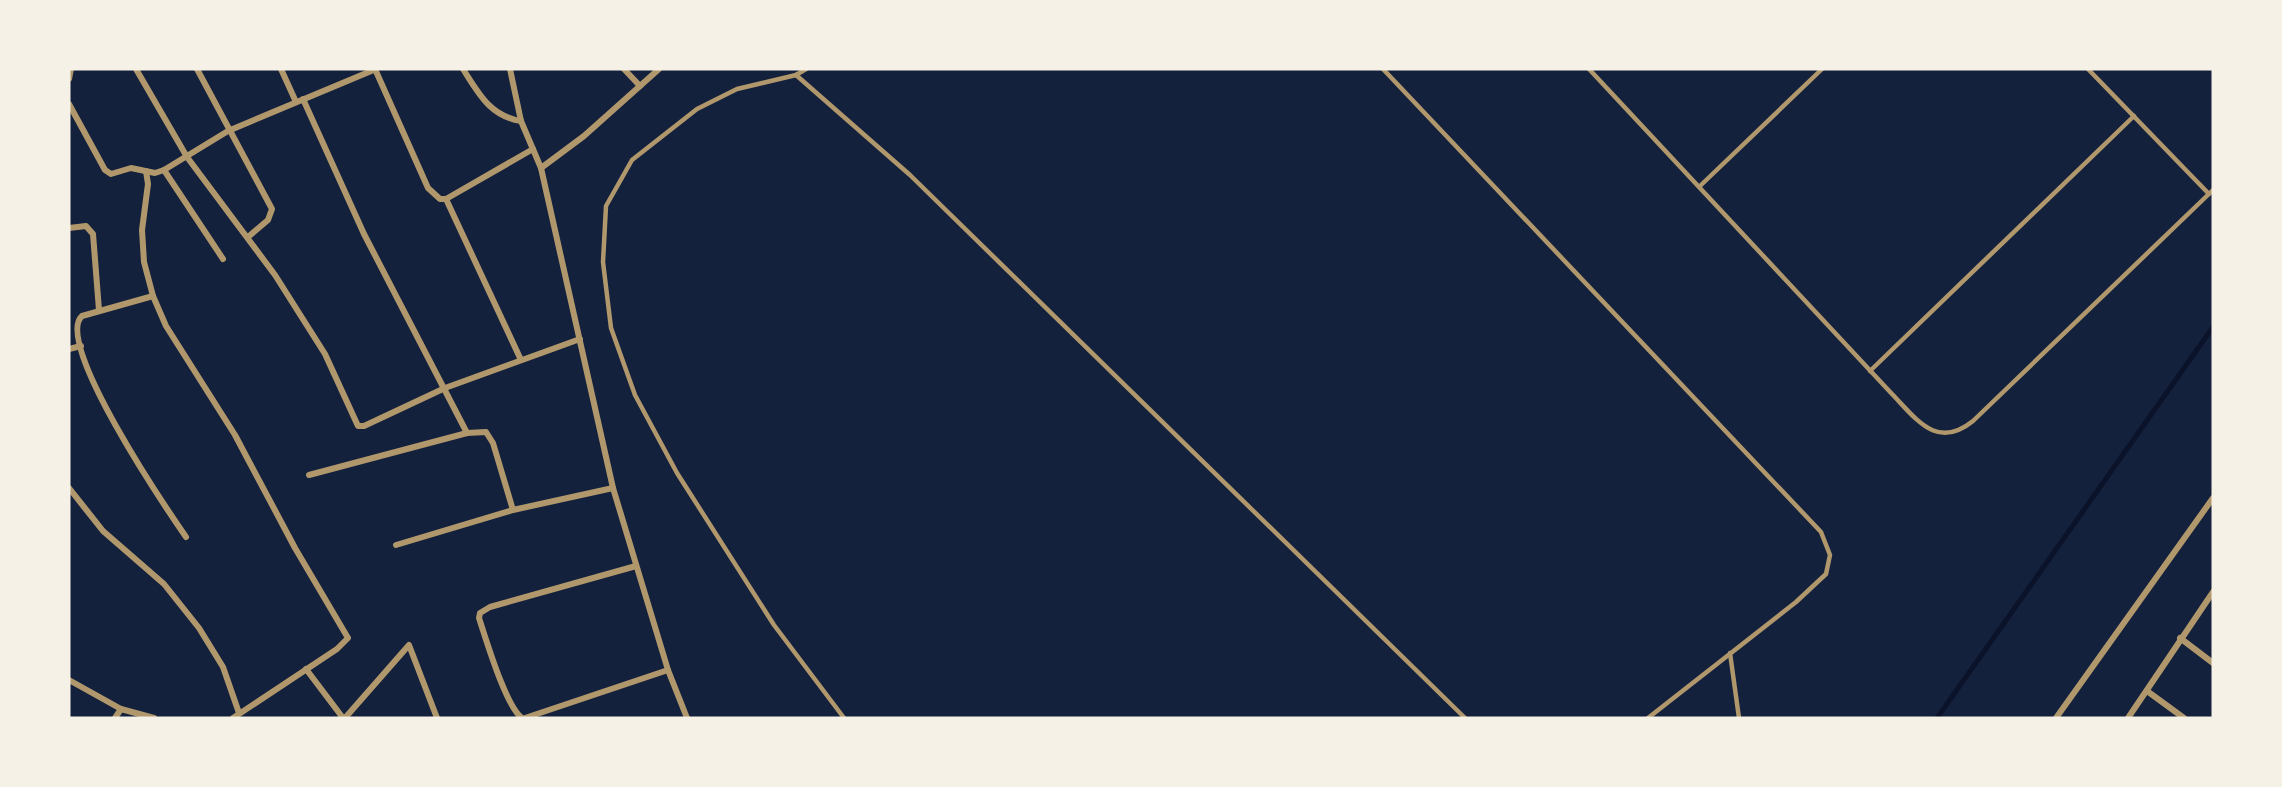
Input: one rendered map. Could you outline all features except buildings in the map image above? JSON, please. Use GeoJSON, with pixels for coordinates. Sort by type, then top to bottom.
{"type":"FeatureCollection","features":[{"type":"Feature","properties":{"kind":"street"},"geometry":{"type":"LineString","coordinates":[[69,79],[71,69]]}},
{"type":"Feature","properties":{"kind":"street"},"geometry":{"type":"LineString","coordinates":[[136,69],[187,157],[248,237],[325,354],[358,426],[364,426],[445,388],[580,339]]}},
{"type":"Feature","properties":{"kind":"street"},"geometry":{"type":"LineString","coordinates":[[197,69],[228,131],[272,209],[268,220],[248,237]]}},
{"type":"Feature","properties":{"kind":"street"},"geometry":{"type":"LineString","coordinates":[[281,69],[296,102]]}},
{"type":"Feature","properties":{"kind":"street"},"geometry":{"type":"LineString","coordinates":[[69,104],[105,170],[111,174],[131,168],[155,173],[164,170],[228,131],[376,69],[428,188],[440,199],[446,199],[533,150]]}},
{"type":"Feature","properties":{"kind":"street"},"geometry":{"type":"LineString","coordinates":[[463,69],[482,100],[494,112],[507,119],[521,121]]}},
{"type":"Feature","properties":{"kind":"street"},"geometry":{"type":"LineString","coordinates":[[510,69],[521,121],[541,168],[580,339],[589,390],[613,488],[668,670],[687,718]]}},
{"type":"Feature","properties":{"kind":"street"},"geometry":{"type":"LineString","coordinates":[[624,69],[640,86]]}},
{"type":"Feature","properties":{"kind":"street"},"geometry":{"type":"LineString","coordinates":[[541,168],[584,136],[659,69]]}},
{"type":"Feature","properties":{"kind":"street"},"geometry":{"type":"LineString","coordinates":[[303,99],[364,234],[467,433]]}},
{"type":"Feature","properties":{"kind":"street"},"geometry":{"type":"LineString","coordinates":[[164,170],[223,259]]}},
{"type":"Feature","properties":{"kind":"street"},"geometry":{"type":"LineString","coordinates":[[69,488],[103,531],[164,584],[199,628],[223,666],[236,716],[345,643],[348,638],[346,631],[295,548],[217,404],[166,326],[153,296],[144,262],[142,230],[148,184],[146,171]]}},
{"type":"Feature","properties":{"kind":"street"},"geometry":{"type":"LineString","coordinates":[[446,199],[521,360]]}},
{"type":"Feature","properties":{"kind":"street"},"geometry":{"type":"LineString","coordinates":[[69,228],[86,226],[93,234],[99,310]]}},
{"type":"Feature","properties":{"kind":"street"},"geometry":{"type":"LineString","coordinates":[[153,296],[99,310],[77,320],[81,346],[95,387],[154,490],[186,537]]}},
{"type":"Feature","properties":{"kind":"street"},"geometry":{"type":"LineString","coordinates":[[69,349],[81,346]]}},
{"type":"Feature","properties":{"kind":"street"},"geometry":{"type":"LineString","coordinates":[[309,475],[467,433],[486,432],[490,437],[513,510]]}},
{"type":"Feature","properties":{"kind":"street"},"geometry":{"type":"LineString","coordinates":[[396,545],[513,510],[613,488]]}},
{"type":"Feature","properties":{"kind":"street"},"geometry":{"type":"LineString","coordinates":[[2056,718],[2213,498]]}},
{"type":"Feature","properties":{"kind":"street"},"geometry":{"type":"LineString","coordinates":[[636,566],[490,606],[480,613],[479,618],[496,669],[516,712],[524,718],[668,670]]}},
{"type":"Feature","properties":{"kind":"street"},"geometry":{"type":"LineString","coordinates":[[2128,718],[2180,638],[2213,594]]}},
{"type":"Feature","properties":{"kind":"street"},"geometry":{"type":"LineString","coordinates":[[2180,638],[2213,663]]}},
{"type":"Feature","properties":{"kind":"street"},"geometry":{"type":"LineString","coordinates":[[306,669],[344,718],[409,645],[437,718]]}},
{"type":"Feature","properties":{"kind":"street"},"geometry":{"type":"LineString","coordinates":[[69,680],[121,709],[154,718]]}},
{"type":"Feature","properties":{"kind":"street"},"geometry":{"type":"LineString","coordinates":[[2147,691],[2184,718]]}},
{"type":"Feature","properties":{"kind":"street"},"geometry":{"type":"LineString","coordinates":[[115,718],[121,709]]}},
{"type":"Feature","properties":{"kind":"lane"},"geometry":{"type":"LineString","coordinates":[[806,69],[796,75],[737,88],[696,109],[632,160],[606,206],[603,262],[611,328],[635,395],[676,473],[774,625],[844,718]]}},
{"type":"Feature","properties":{"kind":"lane"},"geometry":{"type":"LineString","coordinates":[[1383,69],[1821,532],[1830,555],[1826,574],[1796,602],[1648,718]]}},
{"type":"Feature","properties":{"kind":"lane"},"geometry":{"type":"LineString","coordinates":[[1589,69],[1870,371],[1930,429],[1943,434],[1959,433],[2211,192],[2088,69]]}},
{"type":"Feature","properties":{"kind":"lane"},"geometry":{"type":"LineString","coordinates":[[1700,186],[1821,69]]}},
{"type":"Feature","properties":{"kind":"lane"},"geometry":{"type":"LineString","coordinates":[[796,75],[910,175],[1465,718]]}},
{"type":"Feature","properties":{"kind":"lane"},"geometry":{"type":"LineString","coordinates":[[1870,371],[2134,116]]}},
{"type":"Feature","properties":{"kind":"lane"},"geometry":{"type":"LineString","coordinates":[[1730,653],[1739,718]]}},
{"type":"Feature","properties":{"kind":"waterway"},"geometry":{"type":"LineString","coordinates":[[1937,718],[2213,327]]}}]}
